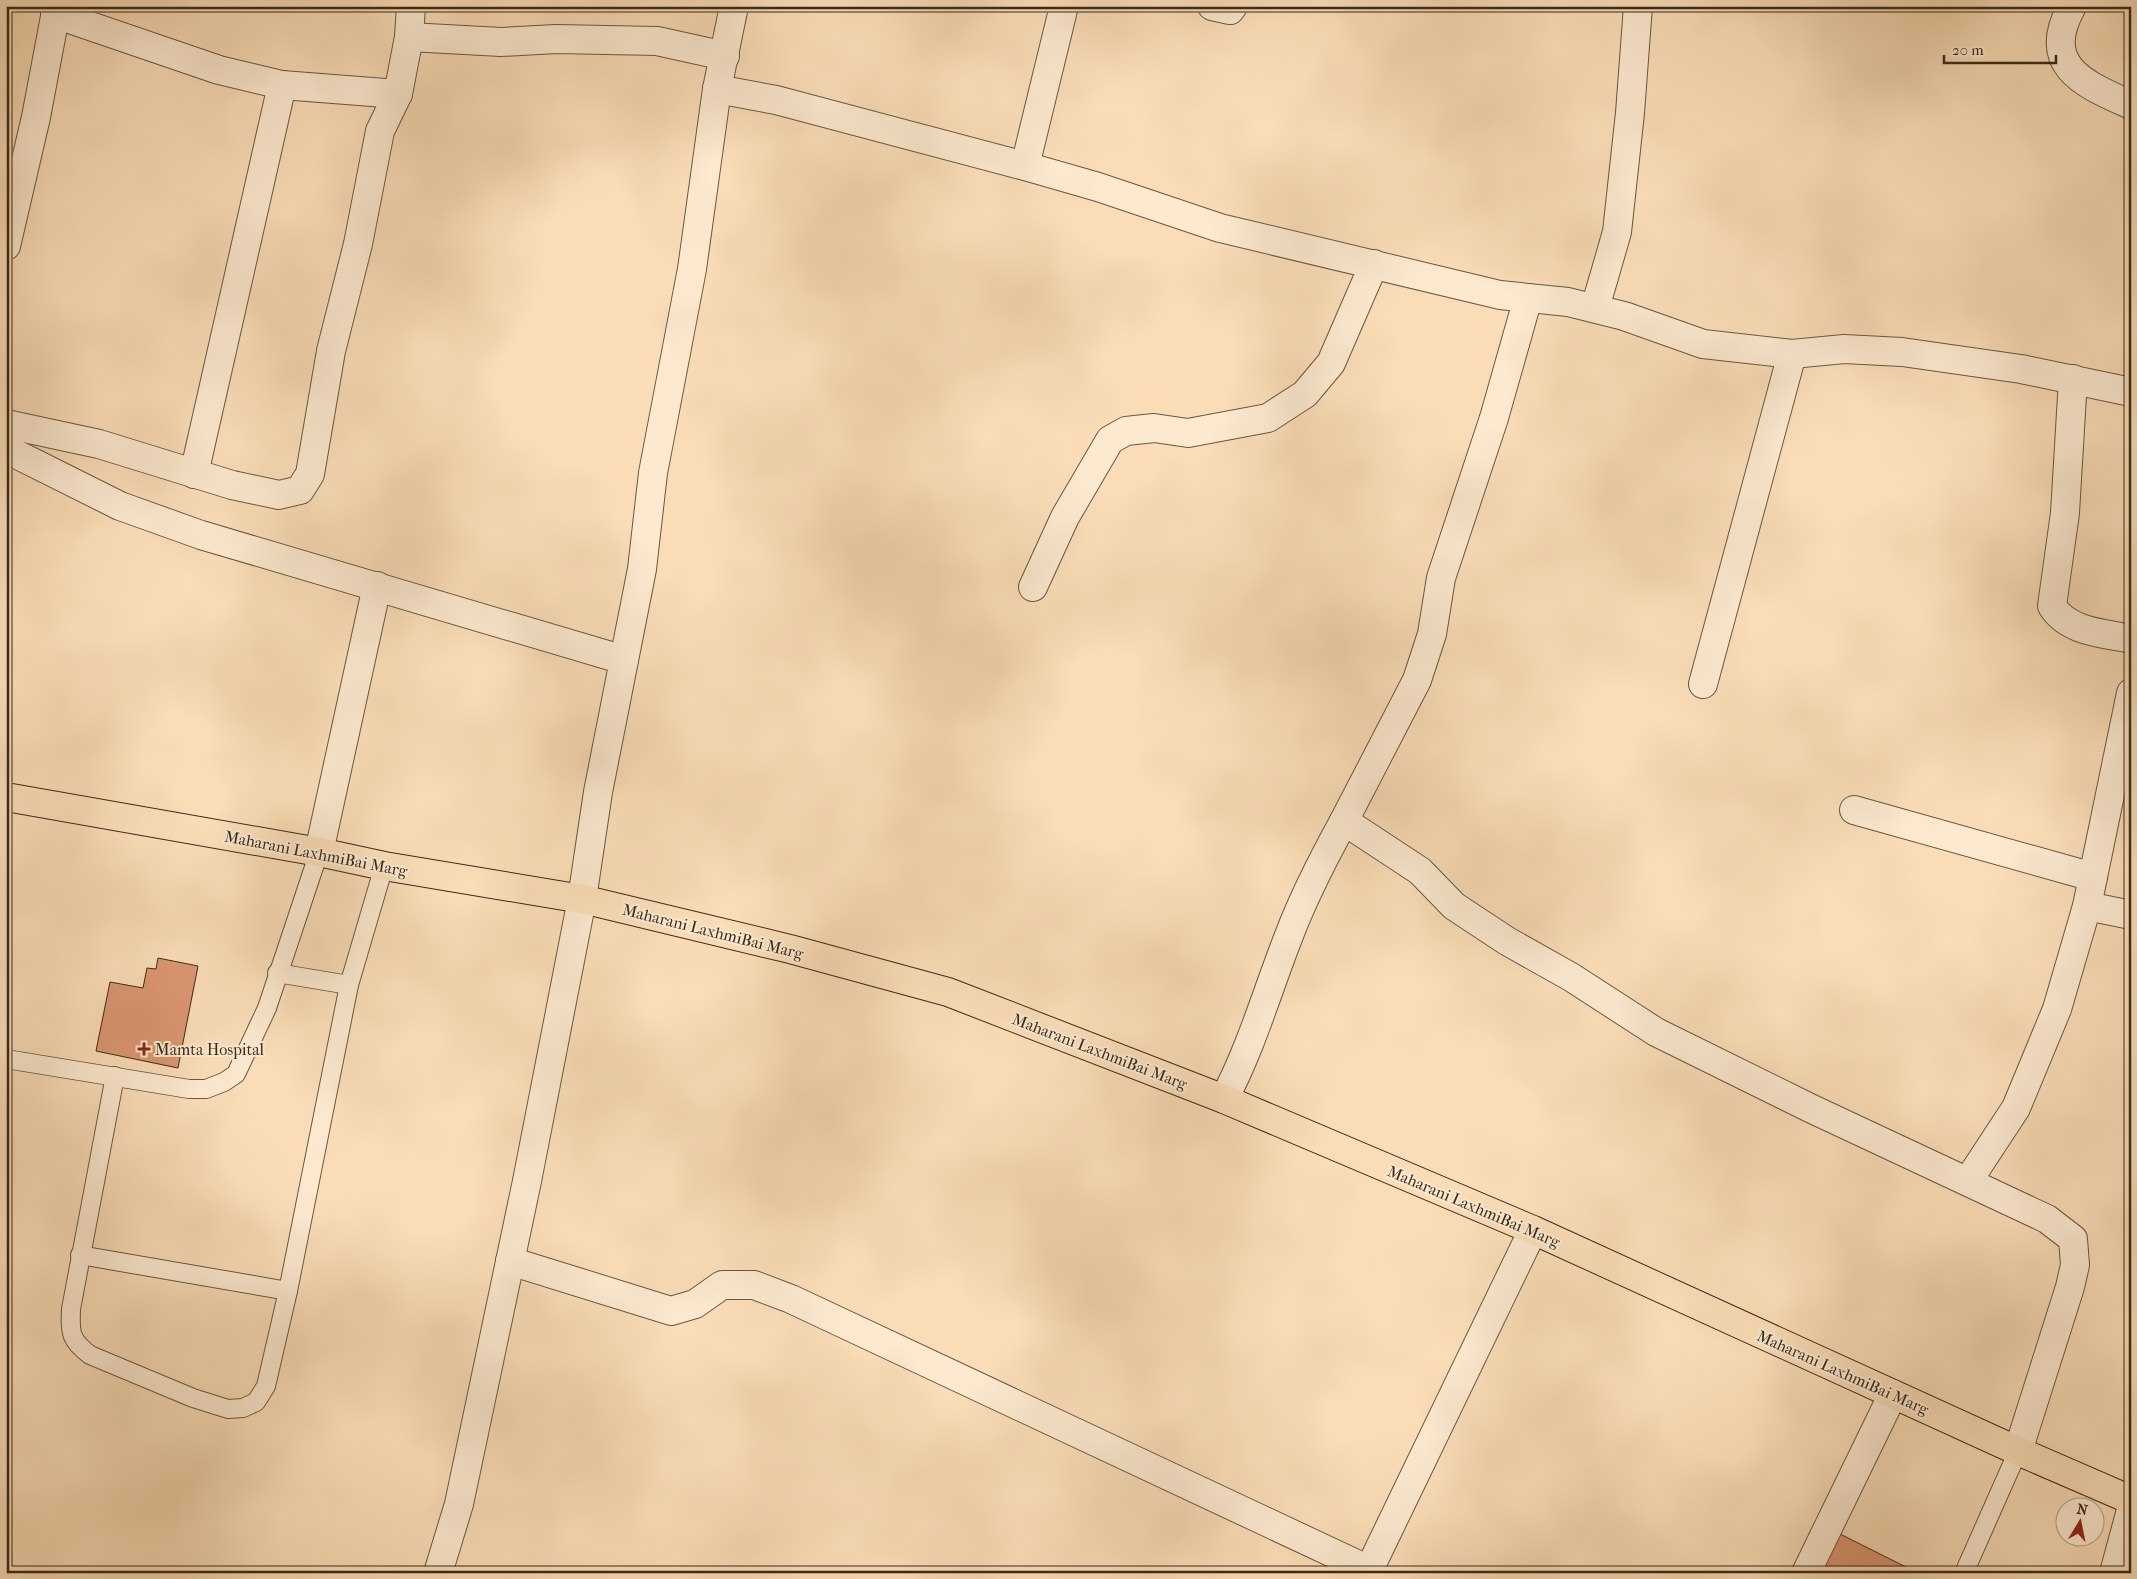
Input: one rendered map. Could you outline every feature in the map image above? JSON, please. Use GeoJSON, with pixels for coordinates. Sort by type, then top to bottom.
{"type":"FeatureCollection","features":[{"type":"Feature","properties":{"kind":"main road","name":"Maharani LaxhmiBai Marg"},"geometry":{"type":"LineString","coordinates":[[6,797],[582,900],[790,949],[948,992],[1224,1099],[1533,1230],[2018,1452],[2131,1500]]}},
{"type":"Feature","properties":{"kind":"street"},"geometry":{"type":"LineString","coordinates":[[6,424],[99,444],[232,485],[279,495],[300,490],[310,474],[331,352],[358,244],[380,131],[398,94],[409,38],[411,6]]}},
{"type":"Feature","properties":{"kind":"street"},"geometry":{"type":"LineString","coordinates":[[438,1573],[459,1504],[582,900],[598,792],[642,569],[653,473],[692,269],[717,89],[734,6]]}},
{"type":"Feature","properties":{"kind":"street"},"geometry":{"type":"LineString","coordinates":[[1025,166],[1064,6]]}},
{"type":"Feature","properties":{"kind":"street"},"geometry":{"type":"LineString","coordinates":[[1212,6],[1230,10],[1233,6]]}},
{"type":"Feature","properties":{"kind":"street"},"geometry":{"type":"LineString","coordinates":[[1594,308],[1617,232],[1630,113],[1638,6]]}},
{"type":"Feature","properties":{"kind":"street"},"geometry":{"type":"LineString","coordinates":[[2072,6],[2061,34],[2060,52],[2075,76],[2103,93],[2131,105]]}},
{"type":"Feature","properties":{"kind":"street"},"geometry":{"type":"LineString","coordinates":[[6,246],[36,117],[56,10],[219,70],[282,85],[398,94]]}},
{"type":"Feature","properties":{"kind":"street"},"geometry":{"type":"LineString","coordinates":[[409,38],[501,42],[556,40],[657,41],[725,56]]}},
{"type":"Feature","properties":{"kind":"street"},"geometry":{"type":"LineString","coordinates":[[194,474],[282,85]]}},
{"type":"Feature","properties":{"kind":"street"},"geometry":{"type":"LineString","coordinates":[[717,89],[776,100],[1025,166],[1098,187],[1220,228],[1500,295],[1568,302],[1594,308],[1624,316],[1703,344],[1792,354],[1844,349],[1902,352],[2020,369],[2131,392]]}},
{"type":"Feature","properties":{"kind":"street"},"geometry":{"type":"LineString","coordinates":[[1033,588],[1065,517],[1110,440],[1126,430],[1154,428],[1188,433],[1268,418],[1305,394],[1331,363],[1374,264]]}},
{"type":"Feature","properties":{"kind":"street"},"geometry":{"type":"LineString","coordinates":[[1224,1099],[1266,1003],[1288,938],[1315,876],[1417,680],[1432,634],[1441,578],[1494,418],[1528,298]]}},
{"type":"Feature","properties":{"kind":"street"},"geometry":{"type":"LineString","coordinates":[[1704,684],[1792,354]]}},
{"type":"Feature","properties":{"kind":"street"},"geometry":{"type":"LineString","coordinates":[[2073,379],[2064,513],[2052,606],[2059,618],[2079,628],[2131,640]]}},
{"type":"Feature","properties":{"kind":"street"},"geometry":{"type":"LineString","coordinates":[[6,450],[138,512],[200,535],[624,660]]}},
{"type":"Feature","properties":{"kind":"street"},"geometry":{"type":"LineString","coordinates":[[319,852],[377,586]]}},
{"type":"Feature","properties":{"kind":"street"},"geometry":{"type":"LineString","coordinates":[[1968,1181],[2016,1108],[2057,1009],[2087,906],[2131,693]]}},
{"type":"Feature","properties":{"kind":"street"},"geometry":{"type":"LineString","coordinates":[[1854,810],[2093,877]]}},
{"type":"Feature","properties":{"kind":"street"},"geometry":{"type":"LineString","coordinates":[[1344,821],[1420,871],[1454,906],[1507,942],[1571,977],[1656,1032],[1810,1108],[2048,1219],[2074,1239],[2075,1265],[2070,1287],[2018,1452]]}},
{"type":"Feature","properties":{"kind":"street"},"geometry":{"type":"LineString","coordinates":[[2087,906],[2131,915]]}},
{"type":"Feature","properties":{"kind":"street"},"geometry":{"type":"LineString","coordinates":[[510,1260],[671,1311],[695,1304],[722,1285],[754,1285],[791,1299],[1371,1572],[1533,1230]]}},
{"type":"Feature","properties":{"kind":"street"},"geometry":{"type":"LineString","coordinates":[[1806,1573],[1893,1394]]}},
{"type":"Feature","properties":{"kind":"street"},"geometry":{"type":"LineString","coordinates":[[2114,1573],[2131,1510]]}},
{"type":"Feature","properties":{"kind":"lane"},"geometry":{"type":"LineString","coordinates":[[6,1059],[189,1089],[206,1089],[224,1082],[236,1074],[267,1008],[277,973],[319,852]]}},
{"type":"Feature","properties":{"kind":"lane"},"geometry":{"type":"LineString","coordinates":[[115,1076],[71,1309],[70,1329],[75,1344],[90,1355],[193,1398],[228,1409],[243,1408],[256,1402],[266,1386],[288,1291],[349,984],[384,866]]}},
{"type":"Feature","properties":{"kind":"lane"},"geometry":{"type":"LineString","coordinates":[[277,973],[349,984]]}},
{"type":"Feature","properties":{"kind":"lane"},"geometry":{"type":"LineString","coordinates":[[80,1255],[288,1291]]}},
{"type":"Feature","properties":{"kind":"lane"},"geometry":{"type":"LineString","coordinates":[[1964,1573],[2018,1452]]}},
{"type":"Feature","properties":{"kind":"building"},"geometry":{"type":"Polygon","coordinates":[[[158,958],[198,966],[178,1068],[96,1051],[110,982],[143,988],[147,968],[156,969],[158,958]]]}},
{"type":"Feature","properties":{"kind":"building"},"geometry":{"type":"Polygon","coordinates":[[[1840,1534],[1918,1573],[1820,1573],[1840,1534]]]}},
{"type":"Feature","properties":{"kind":"place","name":"Mamta Hospital"},"geometry":{"type":"Point","coordinates":[144,1049]}}]}
